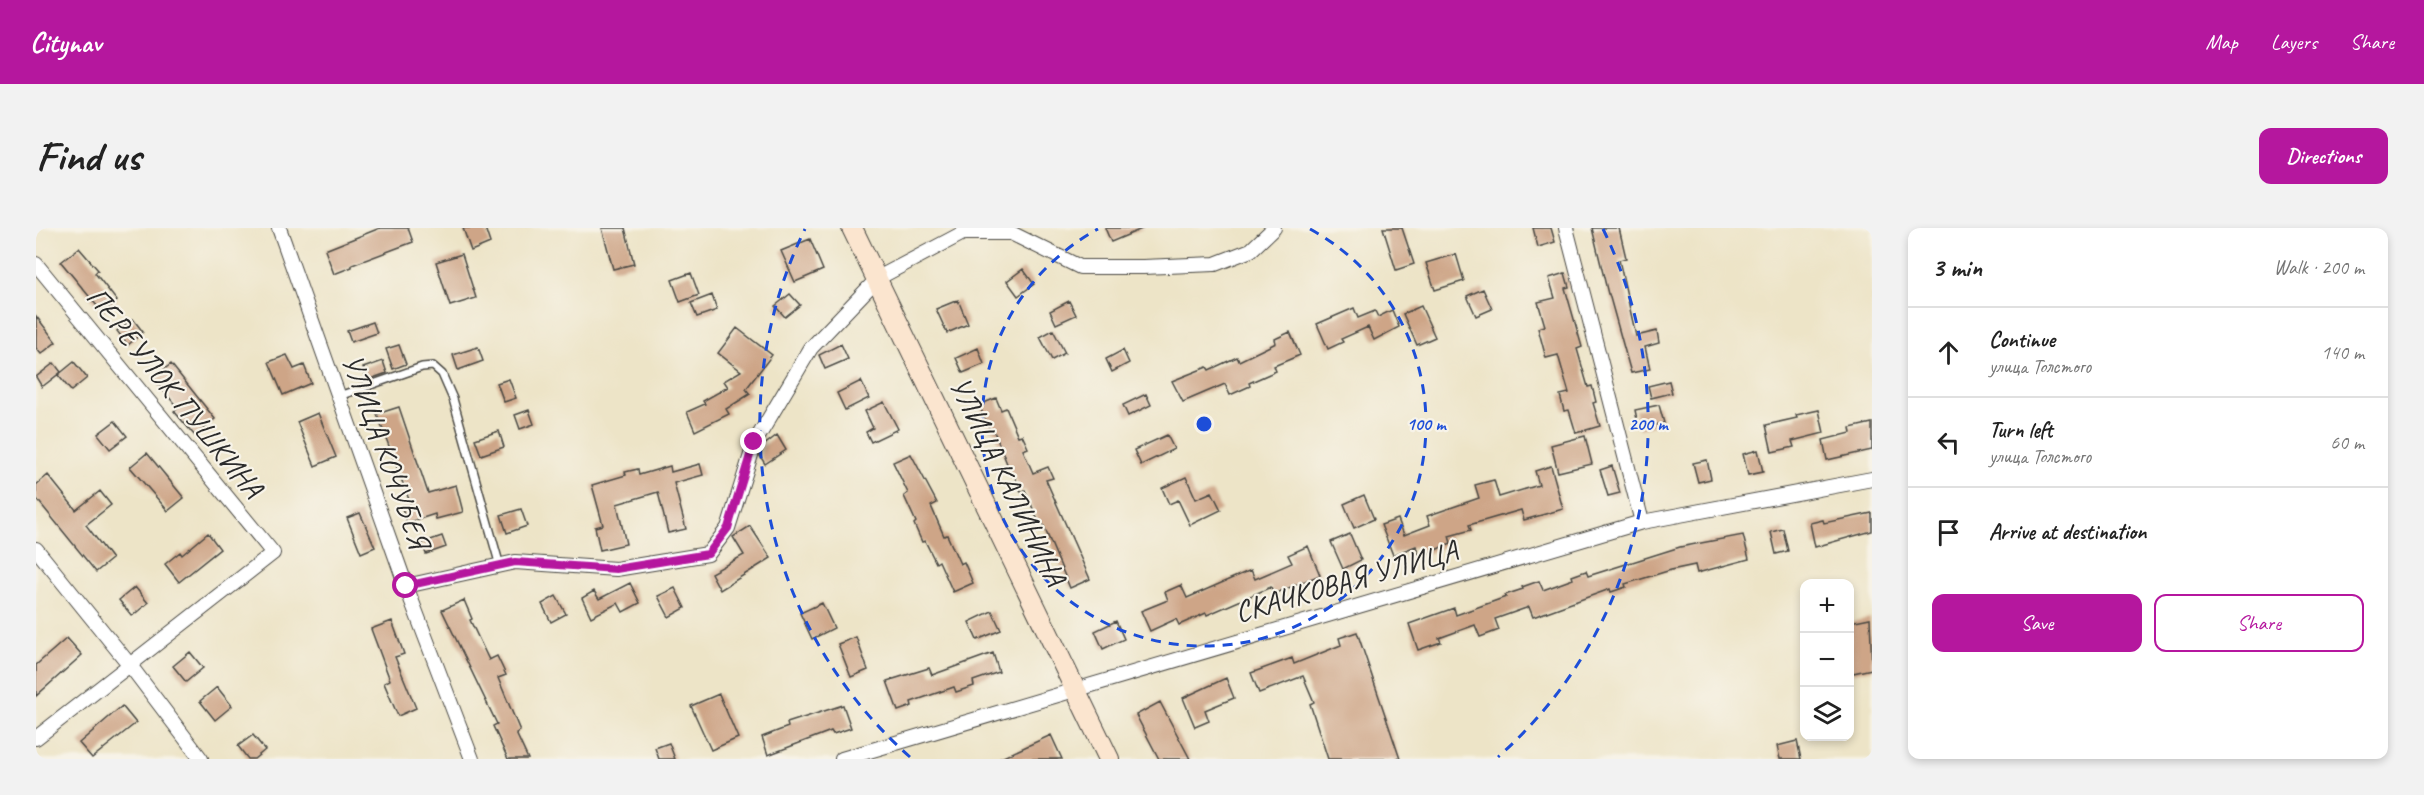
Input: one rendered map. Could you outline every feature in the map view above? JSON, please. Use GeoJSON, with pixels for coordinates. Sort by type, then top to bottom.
{"type":"FeatureCollection","features":[{"type":"Feature","properties":{"kind":"main road","name":"УЛИЦА КАЛИНИНА"},"geometry":{"type":"LineString","coordinates":[[852,228],[1109,759]]}},
{"type":"Feature","properties":{"kind":"street"},"geometry":{"type":"LineString","coordinates":[[406,586],[515,562],[616,569],[708,554],[728,528],[754,442],[811,348],[878,278],[963,233],[1011,233],[1080,267],[1143,267],[1215,264],[1251,250],[1275,228]]}},
{"type":"Feature","properties":{"kind":"street"},"geometry":{"type":"LineString","coordinates":[[1566,228],[1642,522]]}},
{"type":"Feature","properties":{"kind":"street","name":"УЛИЦА КОЧУБЕЯ"},"geometry":{"type":"LineString","coordinates":[[283,229],[338,396],[406,586],[472,759]]}},
{"type":"Feature","properties":{"kind":"street","name":"ПЕРЕУЛОК ПУШКИНА"},"geometry":{"type":"LineString","coordinates":[[36,264],[273,553],[129,664]]}},
{"type":"Feature","properties":{"kind":"street","name":"СКАЧКОВАЯ УЛИЦА"},"geometry":{"type":"LineString","coordinates":[[842,759],[1642,522],[1872,479]]}},
{"type":"Feature","properties":{"kind":"street"},"geometry":{"type":"LineString","coordinates":[[36,549],[129,664],[201,759]]}},
{"type":"Feature","properties":{"kind":"street"},"geometry":{"type":"LineString","coordinates":[[36,738],[129,664]]}},
{"type":"Feature","properties":{"kind":"lane"},"geometry":{"type":"LineString","coordinates":[[338,396],[422,367],[433,366],[442,374],[453,399],[500,566]]}},
{"type":"Feature","properties":{"kind":"building"},"geometry":{"type":"Polygon","coordinates":[[[380,228],[408,228],[413,242],[334,274],[325,250],[380,228]]]}},
{"type":"Feature","properties":{"kind":"building"},"geometry":{"type":"Polygon","coordinates":[[[463,228],[485,228],[490,243],[471,251],[463,228]]]}},
{"type":"Feature","properties":{"kind":"building"},"geometry":{"type":"Polygon","coordinates":[[[602,228],[625,228],[634,264],[613,269],[602,228]]]}},
{"type":"Feature","properties":{"kind":"building"},"geometry":{"type":"Polygon","coordinates":[[[1105,228],[1144,228],[1111,242],[1105,228]]]}},
{"type":"Feature","properties":{"kind":"building"},"geometry":{"type":"Polygon","coordinates":[[[1383,228],[1402,228],[1414,264],[1396,270],[1383,228]]]}},
{"type":"Feature","properties":{"kind":"building"},"geometry":{"type":"Polygon","coordinates":[[[1533,228],[1551,228],[1555,242],[1538,247],[1533,228]]]}},
{"type":"Feature","properties":{"kind":"building"},"geometry":{"type":"Polygon","coordinates":[[[1592,228],[1619,228],[1626,258],[1619,260],[1636,336],[1657,331],[1659,343],[1645,347],[1650,369],[1631,373],[1592,228]]]}},
{"type":"Feature","properties":{"kind":"building"},"geometry":{"type":"Polygon","coordinates":[[[810,239],[823,270],[795,282],[781,251],[810,239]]]}},
{"type":"Feature","properties":{"kind":"building"},"geometry":{"type":"Polygon","coordinates":[[[79,248],[98,270],[95,273],[117,301],[102,312],[61,262],[79,248]]]}},
{"type":"Feature","properties":{"kind":"building"},"geometry":{"type":"Polygon","coordinates":[[[462,254],[476,298],[450,306],[436,262],[462,254]]]}},
{"type":"Feature","properties":{"kind":"building"},"geometry":{"type":"Polygon","coordinates":[[[1456,254],[1464,281],[1435,290],[1426,263],[1456,254]]]}},
{"type":"Feature","properties":{"kind":"building"},"geometry":{"type":"Polygon","coordinates":[[[1023,269],[1034,284],[1018,296],[1007,281],[1023,269]]]}},
{"type":"Feature","properties":{"kind":"building"},"geometry":{"type":"Polygon","coordinates":[[[691,273],[699,295],[680,302],[672,280],[691,273]]]}},
{"type":"Feature","properties":{"kind":"building"},"geometry":{"type":"Polygon","coordinates":[[[1565,273],[1569,287],[1565,288],[1582,347],[1577,349],[1588,387],[1592,386],[1596,402],[1593,403],[1600,426],[1576,433],[1569,410],[1564,411],[1560,395],[1569,393],[1558,355],[1546,358],[1538,328],[1545,326],[1538,302],[1555,298],[1549,278],[1565,273]]]}},
{"type":"Feature","properties":{"kind":"building"},"geometry":{"type":"Polygon","coordinates":[[[1483,289],[1492,309],[1476,316],[1467,296],[1483,289]]]}},
{"type":"Feature","properties":{"kind":"building"},"geometry":{"type":"Polygon","coordinates":[[[790,294],[800,305],[785,317],[775,306],[790,294]]]}},
{"type":"Feature","properties":{"kind":"building"},"geometry":{"type":"Polygon","coordinates":[[[712,295],[717,310],[697,317],[691,303],[712,295]]]}},
{"type":"Feature","properties":{"kind":"building"},"geometry":{"type":"Polygon","coordinates":[[[958,300],[968,324],[947,333],[936,309],[958,300]]]}},
{"type":"Feature","properties":{"kind":"building"},"geometry":{"type":"Polygon","coordinates":[[[1069,301],[1076,315],[1056,324],[1050,311],[1069,301]]]}},
{"type":"Feature","properties":{"kind":"building"},"geometry":{"type":"Polygon","coordinates":[[[1421,306],[1435,337],[1417,345],[1403,314],[1421,306]]]}},
{"type":"Feature","properties":{"kind":"building"},"geometry":{"type":"Polygon","coordinates":[[[1354,308],[1358,318],[1375,311],[1378,317],[1392,310],[1399,327],[1374,340],[1368,327],[1341,339],[1343,342],[1328,349],[1317,324],[1354,308]]]}},
{"type":"Feature","properties":{"kind":"building"},"geometry":{"type":"Polygon","coordinates":[[[36,316],[56,342],[41,354],[36,348],[36,316]]]}},
{"type":"Feature","properties":{"kind":"building"},"geometry":{"type":"Polygon","coordinates":[[[133,319],[143,332],[128,345],[117,331],[133,319]]]}},
{"type":"Feature","properties":{"kind":"building"},"geometry":{"type":"Polygon","coordinates":[[[373,322],[377,333],[351,342],[347,331],[373,322]]]}},
{"type":"Feature","properties":{"kind":"building"},"geometry":{"type":"Polygon","coordinates":[[[737,328],[772,355],[746,389],[750,394],[726,409],[729,414],[695,431],[687,412],[705,404],[703,401],[728,387],[724,381],[741,371],[718,353],[737,328]]]}},
{"type":"Feature","properties":{"kind":"building"},"geometry":{"type":"Polygon","coordinates":[[[1053,330],[1065,353],[1052,360],[1040,337],[1053,330]]]}},
{"type":"Feature","properties":{"kind":"building"},"geometry":{"type":"Polygon","coordinates":[[[1290,332],[1300,355],[1274,366],[1276,371],[1249,383],[1250,386],[1230,395],[1225,384],[1183,402],[1172,381],[1207,367],[1209,370],[1237,357],[1239,361],[1276,343],[1275,339],[1290,332]]]}},
{"type":"Feature","properties":{"kind":"building"},"geometry":{"type":"Polygon","coordinates":[[[841,344],[848,359],[825,369],[819,355],[841,344]]]}},
{"type":"Feature","properties":{"kind":"building"},"geometry":{"type":"Polygon","coordinates":[[[399,345],[406,364],[393,369],[386,349],[399,345]]]}},
{"type":"Feature","properties":{"kind":"building"},"geometry":{"type":"Polygon","coordinates":[[[478,347],[483,361],[458,370],[453,355],[478,347]]]}},
{"type":"Feature","properties":{"kind":"building"},"geometry":{"type":"Polygon","coordinates":[[[978,348],[984,364],[963,373],[956,358],[978,348]]]}},
{"type":"Feature","properties":{"kind":"building"},"geometry":{"type":"Polygon","coordinates":[[[1123,350],[1129,363],[1112,372],[1106,359],[1123,350]]]}},
{"type":"Feature","properties":{"kind":"building"},"geometry":{"type":"Polygon","coordinates":[[[287,355],[294,369],[304,365],[311,383],[283,395],[269,362],[287,355]]]}},
{"type":"Feature","properties":{"kind":"building"},"geometry":{"type":"Polygon","coordinates":[[[383,361],[387,373],[367,380],[363,368],[383,361]]]}},
{"type":"Feature","properties":{"kind":"building"},"geometry":{"type":"Polygon","coordinates":[[[74,362],[87,378],[71,391],[58,375],[74,362]]]}},
{"type":"Feature","properties":{"kind":"building"},"geometry":{"type":"Polygon","coordinates":[[[54,363],[61,372],[42,387],[36,377],[54,363]]]}},
{"type":"Feature","properties":{"kind":"building"},"geometry":{"type":"Polygon","coordinates":[[[171,364],[215,419],[195,436],[174,411],[178,408],[153,378],[171,364]]]}},
{"type":"Feature","properties":{"kind":"building"},"geometry":{"type":"Polygon","coordinates":[[[509,379],[516,398],[504,402],[497,383],[509,379]]]}},
{"type":"Feature","properties":{"kind":"building"},"geometry":{"type":"Polygon","coordinates":[[[861,381],[869,398],[845,410],[837,393],[861,381]]]}},
{"type":"Feature","properties":{"kind":"building"},"geometry":{"type":"Polygon","coordinates":[[[1669,381],[1672,393],[1651,398],[1648,386],[1669,381]]]}},
{"type":"Feature","properties":{"kind":"building"},"geometry":{"type":"Polygon","coordinates":[[[1146,394],[1151,405],[1128,416],[1123,405],[1146,394]]]}},
{"type":"Feature","properties":{"kind":"building"},"geometry":{"type":"Polygon","coordinates":[[[996,398],[1001,410],[1006,408],[1018,436],[1022,435],[1028,448],[1023,450],[1033,473],[1048,467],[1053,478],[1046,480],[1090,579],[1070,588],[1042,522],[1039,523],[1025,490],[1021,492],[1014,475],[1012,476],[993,429],[990,430],[979,405],[996,398]]]}},
{"type":"Feature","properties":{"kind":"building"},"geometry":{"type":"Polygon","coordinates":[[[884,402],[898,429],[871,442],[866,432],[873,428],[865,411],[884,402]]]}},
{"type":"Feature","properties":{"kind":"building"},"geometry":{"type":"Polygon","coordinates":[[[1659,405],[1664,423],[1639,429],[1635,410],[1659,405]]]}},
{"type":"Feature","properties":{"kind":"building"},"geometry":{"type":"Polygon","coordinates":[[[399,407],[428,493],[456,485],[463,512],[436,519],[435,514],[407,523],[402,508],[411,505],[377,414],[399,407]]]}},
{"type":"Feature","properties":{"kind":"building"},"geometry":{"type":"Polygon","coordinates":[[[529,410],[534,424],[520,429],[515,415],[529,410]]]}},
{"type":"Feature","properties":{"kind":"building"},"geometry":{"type":"Polygon","coordinates":[[[1819,410],[1824,433],[1792,441],[1794,447],[1772,452],[1766,425],[1819,410]]]}},
{"type":"Feature","properties":{"kind":"building"},"geometry":{"type":"Polygon","coordinates":[[[318,413],[336,457],[315,466],[297,422],[318,413]]]}},
{"type":"Feature","properties":{"kind":"building"},"geometry":{"type":"Polygon","coordinates":[[[115,421],[127,436],[110,449],[98,434],[115,421]]]}},
{"type":"Feature","properties":{"kind":"building"},"geometry":{"type":"Polygon","coordinates":[[[1872,423],[1872,450],[1827,460],[1823,440],[1851,433],[1850,428],[1872,423]]]}},
{"type":"Feature","properties":{"kind":"building"},"geometry":{"type":"Polygon","coordinates":[[[499,431],[504,447],[481,455],[475,439],[499,431]]]}},
{"type":"Feature","properties":{"kind":"building"},"geometry":{"type":"Polygon","coordinates":[[[777,435],[786,450],[765,464],[760,456],[763,446],[777,435]]]}},
{"type":"Feature","properties":{"kind":"building"},"geometry":{"type":"Polygon","coordinates":[[[1167,435],[1174,449],[1141,465],[1134,450],[1167,435]]]}},
{"type":"Feature","properties":{"kind":"building"},"geometry":{"type":"Polygon","coordinates":[[[1585,436],[1592,464],[1558,472],[1551,445],[1585,436]]]}},
{"type":"Feature","properties":{"kind":"building"},"geometry":{"type":"Polygon","coordinates":[[[1758,450],[1763,472],[1748,475],[1743,454],[1758,450]]]}},
{"type":"Feature","properties":{"kind":"building"},"geometry":{"type":"Polygon","coordinates":[[[147,453],[184,498],[168,511],[130,467],[147,453]]]}},
{"type":"Feature","properties":{"kind":"building"},"geometry":{"type":"Polygon","coordinates":[[[911,454],[937,503],[931,506],[944,536],[947,535],[960,564],[964,562],[973,583],[953,592],[939,561],[936,563],[925,541],[922,542],[904,496],[908,493],[893,462],[911,454]]]}},
{"type":"Feature","properties":{"kind":"building"},"geometry":{"type":"Polygon","coordinates":[[[1707,460],[1711,479],[1698,482],[1693,463],[1707,460]]]}},
{"type":"Feature","properties":{"kind":"building"},"geometry":{"type":"Polygon","coordinates":[[[700,464],[703,475],[674,483],[686,529],[668,533],[658,492],[617,504],[626,544],[600,550],[595,527],[603,525],[592,485],[638,469],[639,475],[670,466],[671,472],[700,464]]]}},
{"type":"Feature","properties":{"kind":"building"},"geometry":{"type":"Polygon","coordinates":[[[1551,466],[1563,509],[1524,520],[1521,510],[1469,525],[1471,530],[1449,536],[1451,543],[1420,557],[1416,546],[1393,555],[1381,525],[1398,519],[1404,535],[1430,525],[1427,516],[1479,498],[1475,485],[1494,480],[1499,497],[1539,485],[1535,471],[1551,466]]]}},
{"type":"Feature","properties":{"kind":"building"},"geometry":{"type":"Polygon","coordinates":[[[1612,466],[1620,493],[1608,496],[1600,470],[1612,466]]]}},
{"type":"Feature","properties":{"kind":"building"},"geometry":{"type":"Polygon","coordinates":[[[48,475],[76,510],[100,491],[111,505],[86,525],[112,559],[96,572],[36,498],[36,485],[48,475]]]}},
{"type":"Feature","properties":{"kind":"building"},"geometry":{"type":"Polygon","coordinates":[[[1186,477],[1196,499],[1212,492],[1221,510],[1190,525],[1178,500],[1169,504],[1162,488],[1186,477]]]}},
{"type":"Feature","properties":{"kind":"building"},"geometry":{"type":"Polygon","coordinates":[[[1364,495],[1374,519],[1354,528],[1344,504],[1364,495]]]}},
{"type":"Feature","properties":{"kind":"building"},"geometry":{"type":"Polygon","coordinates":[[[521,509],[527,526],[507,533],[501,515],[521,509]]]}},
{"type":"Feature","properties":{"kind":"building"},"geometry":{"type":"Polygon","coordinates":[[[360,513],[375,547],[361,553],[347,518],[360,513]]]}},
{"type":"Feature","properties":{"kind":"building"},"geometry":{"type":"Polygon","coordinates":[[[1872,513],[1872,531],[1815,547],[1810,523],[1823,520],[1824,523],[1872,513]]]}},
{"type":"Feature","properties":{"kind":"building"},"geometry":{"type":"Polygon","coordinates":[[[750,526],[771,558],[720,590],[711,573],[744,555],[733,537],[750,526]]]}},
{"type":"Feature","properties":{"kind":"building"},"geometry":{"type":"Polygon","coordinates":[[[1783,529],[1788,551],[1776,554],[1771,532],[1783,529]]]}},
{"type":"Feature","properties":{"kind":"building"},"geometry":{"type":"Polygon","coordinates":[[[208,533],[220,549],[179,582],[165,564],[180,552],[182,555],[208,533]]]}},
{"type":"Feature","properties":{"kind":"building"},"geometry":{"type":"Polygon","coordinates":[[[1350,534],[1361,560],[1343,569],[1331,542],[1350,534]]]}},
{"type":"Feature","properties":{"kind":"building"},"geometry":{"type":"Polygon","coordinates":[[[1743,535],[1749,559],[1697,573],[1695,565],[1671,570],[1533,617],[1529,607],[1495,619],[1499,630],[1480,637],[1475,625],[1439,638],[1441,642],[1418,650],[1409,624],[1454,608],[1456,615],[1506,597],[1505,595],[1539,581],[1543,590],[1573,579],[1572,576],[1586,571],[1588,576],[1680,547],[1743,535]]]}},
{"type":"Feature","properties":{"kind":"building"},"geometry":{"type":"Polygon","coordinates":[[[442,536],[446,547],[426,554],[422,543],[442,536]]]}},
{"type":"Feature","properties":{"kind":"building"},"geometry":{"type":"Polygon","coordinates":[[[1308,546],[1320,575],[1274,594],[1271,587],[1207,615],[1206,613],[1179,625],[1176,619],[1150,631],[1141,611],[1168,600],[1165,592],[1181,585],[1187,598],[1251,570],[1255,579],[1292,563],[1288,555],[1308,546]]]}},
{"type":"Feature","properties":{"kind":"building"},"geometry":{"type":"Polygon","coordinates":[[[630,583],[640,603],[623,612],[618,603],[591,617],[582,598],[594,591],[599,599],[630,583]]]}},
{"type":"Feature","properties":{"kind":"building"},"geometry":{"type":"Polygon","coordinates":[[[135,587],[148,603],[132,616],[119,600],[135,587]]]}},
{"type":"Feature","properties":{"kind":"building"},"geometry":{"type":"Polygon","coordinates":[[[675,588],[685,608],[669,617],[658,596],[675,588]]]}},
{"type":"Feature","properties":{"kind":"building"},"geometry":{"type":"Polygon","coordinates":[[[556,596],[566,614],[551,622],[542,604],[556,596]]]}},
{"type":"Feature","properties":{"kind":"building"},"geometry":{"type":"Polygon","coordinates":[[[464,600],[472,619],[470,620],[489,660],[497,656],[506,675],[498,678],[520,731],[516,733],[528,759],[508,759],[493,726],[497,724],[442,610],[464,600]]]}},
{"type":"Feature","properties":{"kind":"building"},"geometry":{"type":"Polygon","coordinates":[[[822,603],[834,628],[812,639],[800,613],[822,603]]]}},
{"type":"Feature","properties":{"kind":"building"},"geometry":{"type":"Polygon","coordinates":[[[992,611],[1001,630],[977,640],[969,622],[992,611]]]}},
{"type":"Feature","properties":{"kind":"building"},"geometry":{"type":"Polygon","coordinates":[[[1870,618],[1872,669],[1854,673],[1854,633],[1854,621],[1870,618]]]}},
{"type":"Feature","properties":{"kind":"building"},"geometry":{"type":"Polygon","coordinates":[[[392,621],[404,654],[395,657],[416,708],[398,716],[384,683],[390,680],[371,629],[392,621]]]}},
{"type":"Feature","properties":{"kind":"building"},"geometry":{"type":"Polygon","coordinates":[[[1116,621],[1124,639],[1103,649],[1095,631],[1116,621]]]}},
{"type":"Feature","properties":{"kind":"building"},"geometry":{"type":"Polygon","coordinates":[[[1357,632],[1400,759],[1328,759],[1310,704],[1314,702],[1303,676],[1259,693],[1251,673],[1292,658],[1294,664],[1341,645],[1339,638],[1357,632]]]}},
{"type":"Feature","properties":{"kind":"building"},"geometry":{"type":"Polygon","coordinates":[[[856,637],[868,670],[851,677],[838,644],[856,637]]]}},
{"type":"Feature","properties":{"kind":"building"},"geometry":{"type":"Polygon","coordinates":[[[67,638],[82,655],[36,696],[36,665],[67,638]]]}},
{"type":"Feature","properties":{"kind":"building"},"geometry":{"type":"Polygon","coordinates":[[[190,652],[203,668],[186,682],[173,666],[190,652]]]}},
{"type":"Feature","properties":{"kind":"building"},"geometry":{"type":"Polygon","coordinates":[[[993,653],[999,672],[973,681],[974,686],[956,692],[954,687],[911,702],[912,706],[898,711],[887,681],[929,668],[932,675],[993,653]]]}},
{"type":"Feature","properties":{"kind":"building"},"geometry":{"type":"Polygon","coordinates":[[[1226,678],[1234,698],[1205,710],[1209,721],[1195,727],[1183,698],[1226,678]]]}},
{"type":"Feature","properties":{"kind":"building"},"geometry":{"type":"Polygon","coordinates":[[[217,687],[232,706],[215,720],[200,701],[217,687]]]}},
{"type":"Feature","properties":{"kind":"building"},"geometry":{"type":"Polygon","coordinates":[[[719,694],[738,738],[711,750],[691,706],[719,694]]]}},
{"type":"Feature","properties":{"kind":"building"},"geometry":{"type":"Polygon","coordinates":[[[1160,702],[1190,759],[1159,759],[1136,715],[1160,702]]]}},
{"type":"Feature","properties":{"kind":"building"},"geometry":{"type":"Polygon","coordinates":[[[843,705],[851,728],[833,734],[831,731],[768,755],[762,737],[788,727],[787,723],[843,705]]]}},
{"type":"Feature","properties":{"kind":"building"},"geometry":{"type":"Polygon","coordinates":[[[122,706],[136,723],[92,758],[79,743],[122,706]]]}},
{"type":"Feature","properties":{"kind":"building"},"geometry":{"type":"Polygon","coordinates":[[[253,735],[265,750],[254,759],[248,759],[238,746],[253,735]]]}},
{"type":"Feature","properties":{"kind":"building"},"geometry":{"type":"Polygon","coordinates":[[[1051,735],[1062,759],[999,759],[1051,735]]]}},
{"type":"Feature","properties":{"kind":"building"},"geometry":{"type":"Polygon","coordinates":[[[1797,741],[1801,759],[1780,759],[1777,746],[1797,741]]]}},
{"type":"Feature","properties":{"kind":"building"},"geometry":{"type":"Polygon","coordinates":[[[669,743],[675,759],[659,759],[655,748],[669,743]]]}},
{"type":"Feature","properties":{"kind":"route"},"geometry":{"type":"LineString","coordinates":[[406,586],[515,562],[616,569],[708,554],[728,528],[754,442]]}}]}
